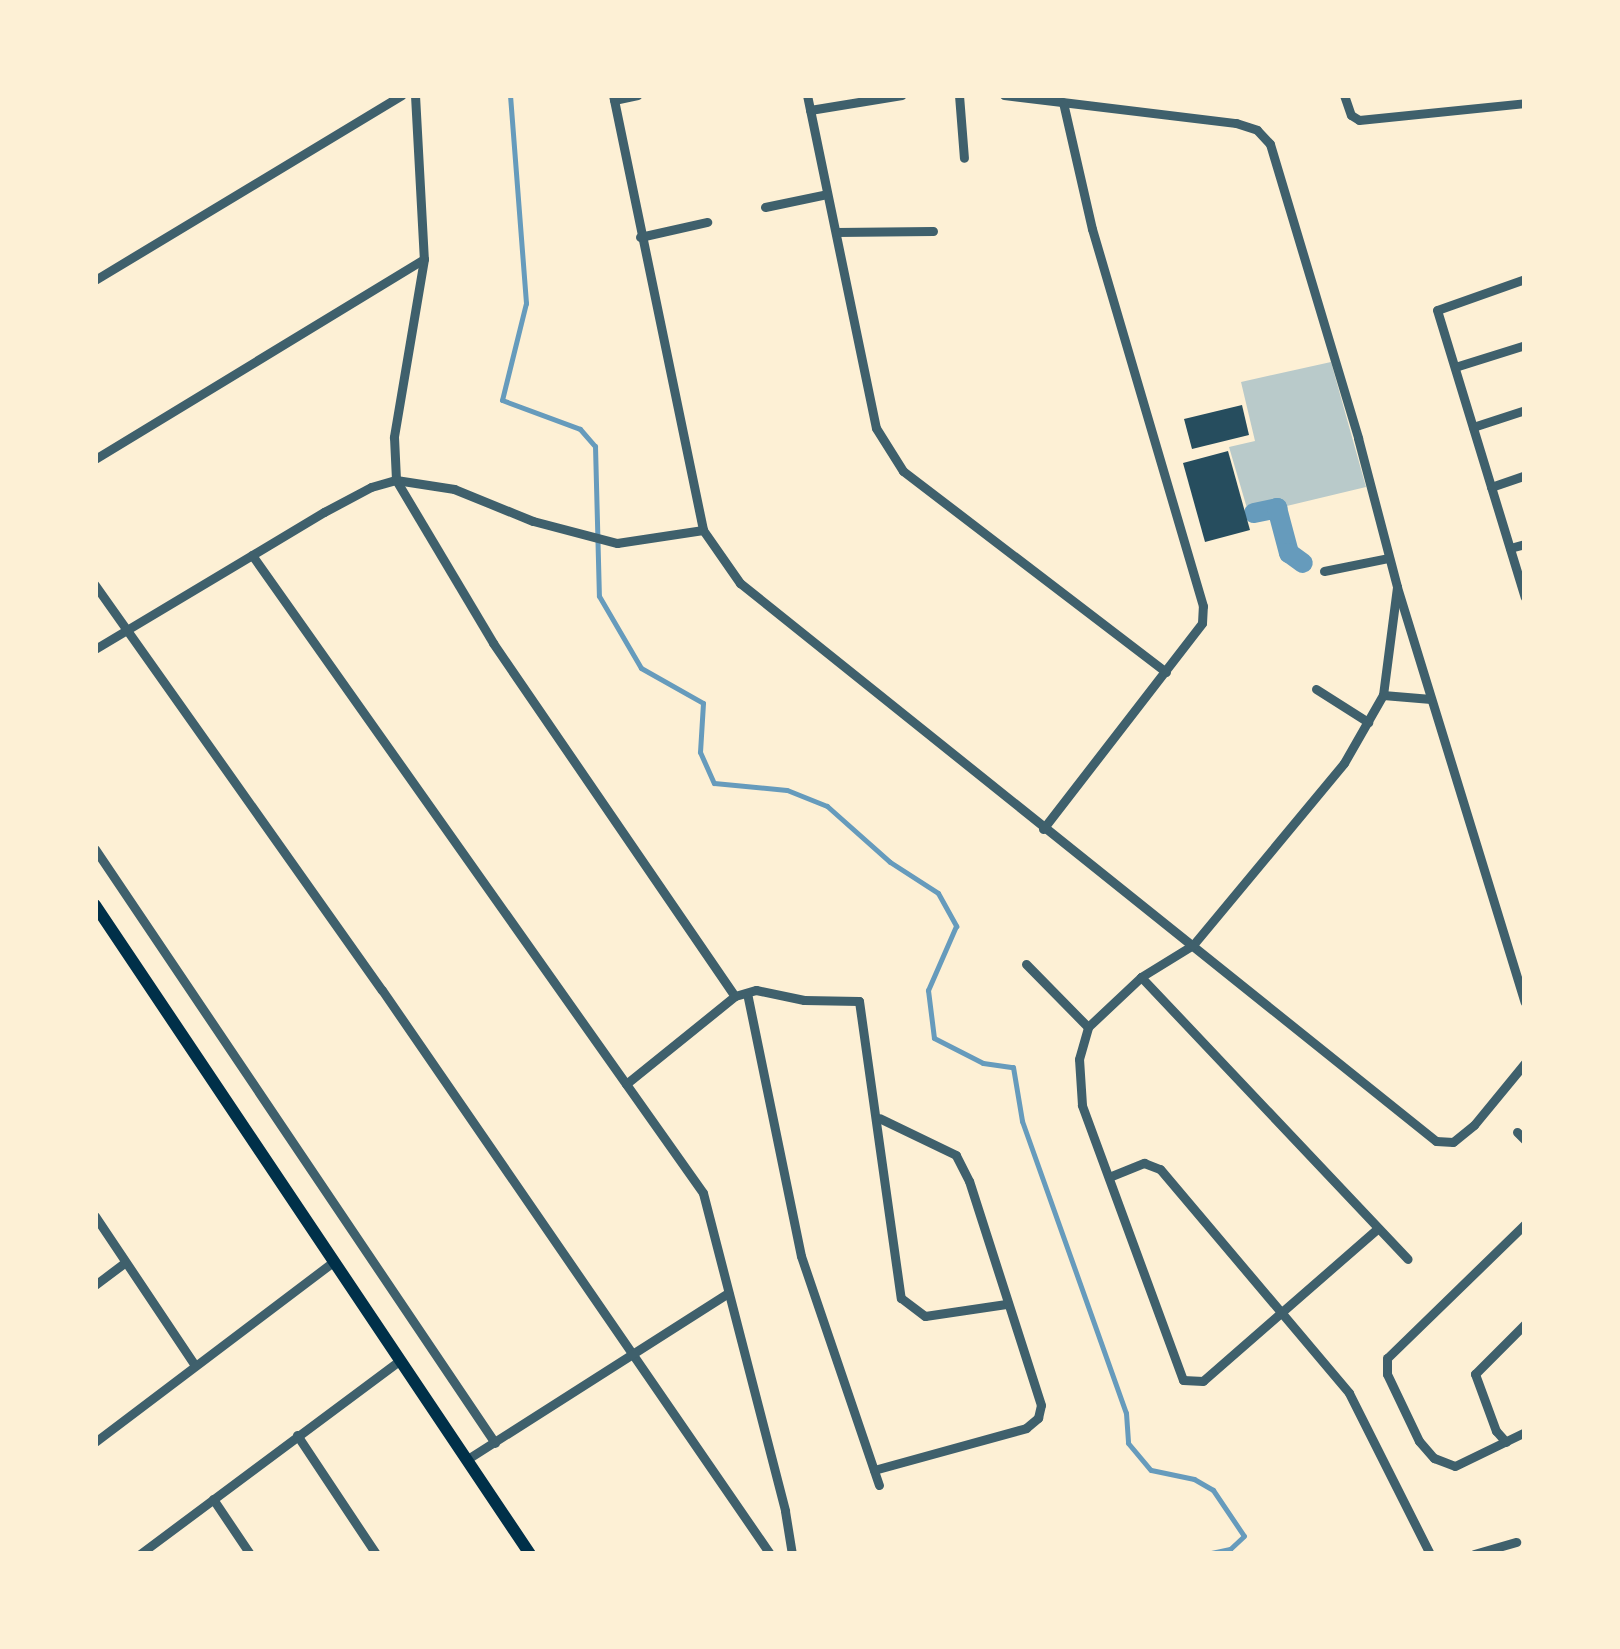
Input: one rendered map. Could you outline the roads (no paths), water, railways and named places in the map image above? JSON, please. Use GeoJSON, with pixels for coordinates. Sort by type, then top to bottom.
{"type":"FeatureCollection","features":[{"type":"Feature","properties":{"kind":"main road"},"geometry":{"type":"LineString","coordinates":[[95,904],[332,1264],[530,1554]]}},
{"type":"Feature","properties":{"kind":"street"},"geometry":{"type":"LineString","coordinates":[[95,280],[402,95]]}},
{"type":"Feature","properties":{"kind":"street"},"geometry":{"type":"LineString","coordinates":[[414,95],[424,259],[394,438],[396,480],[493,643],[736,996]]}},
{"type":"Feature","properties":{"kind":"street"},"geometry":{"type":"LineString","coordinates":[[637,95],[613,98],[640,237],[703,530],[740,582],[1436,1142],[1452,1142],[1474,1125],[1525,1064]]}},
{"type":"Feature","properties":{"kind":"street"},"geometry":{"type":"LineString","coordinates":[[807,95],[876,428],[902,471],[1166,672]]}},
{"type":"Feature","properties":{"kind":"street"},"geometry":{"type":"LineString","coordinates":[[810,110],[902,95]]}},
{"type":"Feature","properties":{"kind":"street"},"geometry":{"type":"LineString","coordinates":[[958,95],[964,158]]}},
{"type":"Feature","properties":{"kind":"street"},"geometry":{"type":"LineString","coordinates":[[1004,95],[1236,124],[1258,130],[1270,144],[1396,587],[1525,1002]]}},
{"type":"Feature","properties":{"kind":"street"},"geometry":{"type":"LineString","coordinates":[[1344,95],[1350,116],[1359,120],[1525,103]]}},
{"type":"Feature","properties":{"kind":"street"},"geometry":{"type":"LineString","coordinates":[[1043,829],[1202,624],[1202,606],[1092,229],[1064,102]]}},
{"type":"Feature","properties":{"kind":"street"},"geometry":{"type":"LineString","coordinates":[[765,207],[827,194]]}},
{"type":"Feature","properties":{"kind":"street"},"geometry":{"type":"LineString","coordinates":[[640,237],[707,222]]}},
{"type":"Feature","properties":{"kind":"street"},"geometry":{"type":"LineString","coordinates":[[836,232],[933,232]]}},
{"type":"Feature","properties":{"kind":"street"},"geometry":{"type":"LineString","coordinates":[[95,459],[424,259]]}},
{"type":"Feature","properties":{"kind":"street"},"geometry":{"type":"LineString","coordinates":[[1525,279],[1438,310],[1525,597]]}},
{"type":"Feature","properties":{"kind":"street"},"geometry":{"type":"LineString","coordinates":[[1455,366],[1525,345]]}},
{"type":"Feature","properties":{"kind":"street"},"geometry":{"type":"LineString","coordinates":[[1473,427],[1525,410]]}},
{"type":"Feature","properties":{"kind":"street"},"geometry":{"type":"LineString","coordinates":[[1491,486],[1525,476]]}},
{"type":"Feature","properties":{"kind":"street"},"geometry":{"type":"LineString","coordinates":[[95,649],[371,486],[396,480],[454,489],[582,537],[616,543],[703,530]]}},
{"type":"Feature","properties":{"kind":"street"},"geometry":{"type":"LineString","coordinates":[[1510,548],[1525,544]]}},
{"type":"Feature","properties":{"kind":"street"},"geometry":{"type":"LineString","coordinates":[[252,555],[704,1192],[785,1510],[792,1554]]}},
{"type":"Feature","properties":{"kind":"street"},"geometry":{"type":"LineString","coordinates":[[1324,571],[1388,558]]}},
{"type":"Feature","properties":{"kind":"street"},"geometry":{"type":"LineString","coordinates":[[95,586],[770,1554]]}},
{"type":"Feature","properties":{"kind":"street"},"geometry":{"type":"LineString","coordinates":[[1378,1230],[1204,1381],[1184,1380],[1082,1105],[1080,1059],[1088,1027],[1141,977],[1193,945],[1344,763],[1383,695],[1396,587]]}},
{"type":"Feature","properties":{"kind":"street"},"geometry":{"type":"LineString","coordinates":[[1316,689],[1368,722]]}},
{"type":"Feature","properties":{"kind":"street"},"geometry":{"type":"LineString","coordinates":[[1383,695],[1431,699]]}},
{"type":"Feature","properties":{"kind":"street"},"geometry":{"type":"LineString","coordinates":[[95,849],[495,1443]]}},
{"type":"Feature","properties":{"kind":"street"},"geometry":{"type":"LineString","coordinates":[[1026,964],[1088,1027]]}},
{"type":"Feature","properties":{"kind":"street"},"geometry":{"type":"LineString","coordinates":[[1141,977],[1408,1259]]}},
{"type":"Feature","properties":{"kind":"street"},"geometry":{"type":"LineString","coordinates":[[626,1084],[736,996],[747,992],[860,1000],[901,1298],[925,1316],[1006,1304]]}},
{"type":"Feature","properties":{"kind":"street"},"geometry":{"type":"LineString","coordinates":[[747,992],[801,1256],[879,1486]]}},
{"type":"Feature","properties":{"kind":"street"},"geometry":{"type":"LineString","coordinates":[[874,1470],[1026,1428],[1038,1418],[1041,1405],[969,1181],[956,1155],[879,1118]]}},
{"type":"Feature","properties":{"kind":"street"},"geometry":{"type":"LineString","coordinates":[[1516,1132],[1525,1140]]}},
{"type":"Feature","properties":{"kind":"street"},"geometry":{"type":"LineString","coordinates":[[1108,1177],[1144,1163],[1160,1169],[1364,1416],[1430,1554]]}},
{"type":"Feature","properties":{"kind":"street"},"geometry":{"type":"LineString","coordinates":[[95,1216],[194,1364]]}},
{"type":"Feature","properties":{"kind":"street"},"geometry":{"type":"LineString","coordinates":[[1525,1224],[1387,1358],[1387,1374],[1419,1441],[1434,1458],[1455,1466],[1525,1432]]}},
{"type":"Feature","properties":{"kind":"street"},"geometry":{"type":"LineString","coordinates":[[95,1285],[124,1262]]}},
{"type":"Feature","properties":{"kind":"street"},"geometry":{"type":"LineString","coordinates":[[95,1442],[332,1264]]}},
{"type":"Feature","properties":{"kind":"street"},"geometry":{"type":"LineString","coordinates":[[466,1460],[728,1294]]}},
{"type":"Feature","properties":{"kind":"street"},"geometry":{"type":"LineString","coordinates":[[1506,1442],[1496,1431],[1475,1374],[1525,1324]]}},
{"type":"Feature","properties":{"kind":"street"},"geometry":{"type":"LineString","coordinates":[[140,1554],[398,1362]]}},
{"type":"Feature","properties":{"kind":"street"},"geometry":{"type":"LineString","coordinates":[[297,1436],[376,1554]]}},
{"type":"Feature","properties":{"kind":"street"},"geometry":{"type":"LineString","coordinates":[[212,1498],[250,1554]]}},
{"type":"Feature","properties":{"kind":"street"},"geometry":{"type":"LineString","coordinates":[[1474,1554],[1516,1542]]}},
{"type":"Feature","properties":{"kind":"waterway"},"geometry":{"type":"LineString","coordinates":[[510,95],[526,303],[502,400],[580,429],[595,446],[599,596],[641,668],[703,703],[700,752],[714,783],[787,790],[827,806],[890,862],[938,893],[956,926],[928,990],[934,1038],[983,1063],[1013,1067],[1022,1121],[1126,1413],[1128,1443],[1151,1470],[1194,1479],[1213,1490],[1244,1536],[1230,1549],[1207,1554]]}},
{"type":"Feature","properties":{"kind":"waterway"},"geometry":{"type":"LineString","coordinates":[[1254,513],[1277,508],[1289,553],[1303,563]]}}]}
